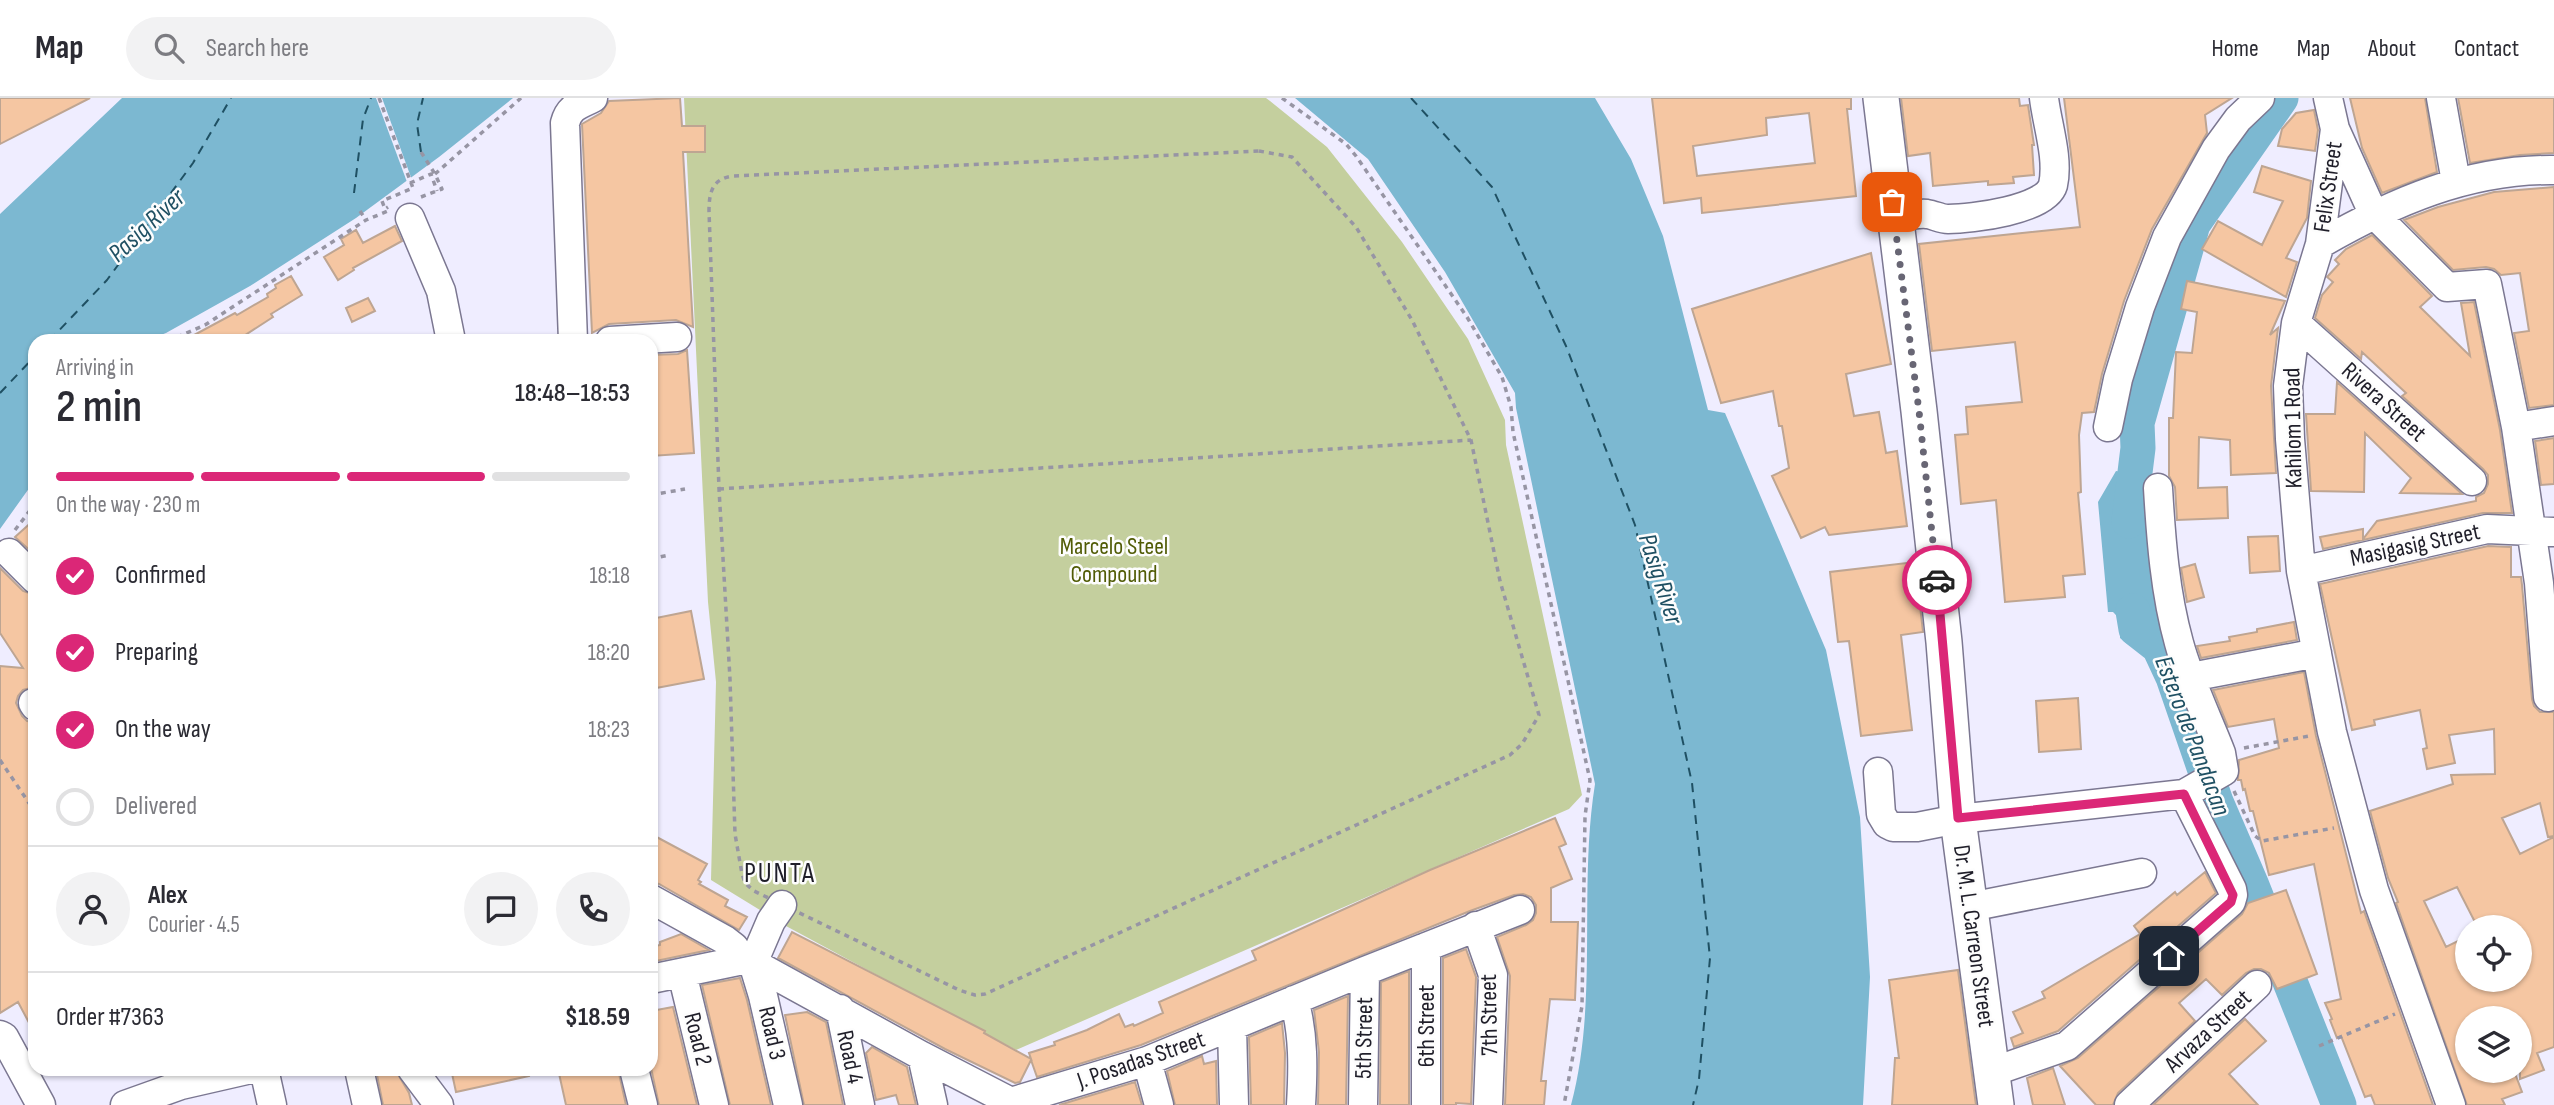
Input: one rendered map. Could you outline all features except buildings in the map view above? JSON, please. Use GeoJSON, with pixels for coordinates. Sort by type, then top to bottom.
{"type":"FeatureCollection","features":[{"type":"Feature","properties":{"kind":"main road","name":"Dr. M. L. Carreon Street"},"geometry":{"type":"LineString","coordinates":[[1881,98],[1944,642],[1958,818],[1994,1088]]}},
{"type":"Feature","properties":{"kind":"street"},"geometry":{"type":"LineString","coordinates":[[573,334],[565,123],[572,108],[593,98]]}},
{"type":"Feature","properties":{"kind":"street"},"geometry":{"type":"LineString","coordinates":[[1895,226],[1927,231],[1947,219],[2006,211],[2033,204],[2051,190],[2053,157],[2045,98]]}},
{"type":"Feature","properties":{"kind":"street"},"geometry":{"type":"LineString","coordinates":[[2108,427],[2118,379],[2140,307],[2167,236],[2216,149],[2238,119],[2260,98]]}},
{"type":"Feature","properties":{"kind":"street","name":"Felix Street"},"geometry":{"type":"LineString","coordinates":[[2328,98],[2335,129],[2373,214]]}},
{"type":"Feature","properties":{"kind":"street"},"geometry":{"type":"LineString","coordinates":[[2441,98],[2456,182]]}},
{"type":"Feature","properties":{"kind":"street","name":"Felix Street"},"geometry":{"type":"LineString","coordinates":[[2320,244],[2335,129]]}},
{"type":"Feature","properties":{"kind":"street"},"geometry":{"type":"LineString","coordinates":[[2320,244],[2373,214],[2456,182],[2529,170],[2554,170]]}},
{"type":"Feature","properties":{"kind":"street"},"geometry":{"type":"LineString","coordinates":[[414,208],[441,291],[450,334]]}},
{"type":"Feature","properties":{"kind":"street"},"geometry":{"type":"LineString","coordinates":[[2373,214],[2447,288],[2487,284],[2516,427],[2542,531],[2539,583],[2548,629],[2548,697]]}},
{"type":"Feature","properties":{"kind":"street","name":"Kahilom 1 Road"},"geometry":{"type":"LineString","coordinates":[[2320,244],[2296,323],[2288,386],[2301,571],[2332,732],[2375,890],[2451,1105]]}},
{"type":"Feature","properties":{"kind":"street","name":"Rivera Street"},"geometry":{"type":"LineString","coordinates":[[2296,323],[2472,481]]}},
{"type":"Feature","properties":{"kind":"street"},"geometry":{"type":"LineString","coordinates":[[658,338],[677,337]]}},
{"type":"Feature","properties":{"kind":"street"},"geometry":{"type":"LineString","coordinates":[[2516,427],[2554,421]]}},
{"type":"Feature","properties":{"kind":"street"},"geometry":{"type":"LineString","coordinates":[[1994,1088],[2067,1046],[2231,902],[2233,895],[2191,677],[2179,645],[2173,618],[2160,526],[2158,488]]}},
{"type":"Feature","properties":{"kind":"street","name":"Masigasig Street"},"geometry":{"type":"LineString","coordinates":[[2301,571],[2487,529],[2542,531]]}},
{"type":"Feature","properties":{"kind":"street"},"geometry":{"type":"LineString","coordinates":[[11,542],[28,568]]}},
{"type":"Feature","properties":{"kind":"street"},"geometry":{"type":"LineString","coordinates":[[2191,677],[2316,653]]}},
{"type":"Feature","properties":{"kind":"street"},"geometry":{"type":"LineString","coordinates":[[1878,772],[1881,814],[1887,824],[1893,827],[1917,827],[2209,776]]}},
{"type":"Feature","properties":{"kind":"street"},"geometry":{"type":"LineString","coordinates":[[1970,907],[2142,873]]}},
{"type":"Feature","properties":{"kind":"street"},"geometry":{"type":"LineString","coordinates":[[658,903],[725,940],[748,961]]}},
{"type":"Feature","properties":{"kind":"street"},"geometry":{"type":"LineString","coordinates":[[658,978],[748,961],[782,905]]}},
{"type":"Feature","properties":{"kind":"street","name":"J. Posadas Street"},"geometry":{"type":"LineString","coordinates":[[748,961],[1011,1103],[1082,1093],[1147,1061],[1520,910]]}},
{"type":"Feature","properties":{"kind":"street","name":"7th Street"},"geometry":{"type":"LineString","coordinates":[[1476,926],[1493,975],[1488,1105]]}},
{"type":"Feature","properties":{"kind":"street","name":"6th Street"},"geometry":{"type":"LineString","coordinates":[[1426,947],[1426,1105]]}},
{"type":"Feature","properties":{"kind":"street","name":"Road 3"},"geometry":{"type":"LineString","coordinates":[[748,961],[763,996],[788,1105]]}},
{"type":"Feature","properties":{"kind":"street","name":"5th Street"},"geometry":{"type":"LineString","coordinates":[[1363,1105],[1365,971]]}},
{"type":"Feature","properties":{"kind":"street","name":"Road 2"},"geometry":{"type":"LineString","coordinates":[[682,973],[714,1105]]}},
{"type":"Feature","properties":{"kind":"street","name":"Arvaza Street"},"geometry":{"type":"LineString","coordinates":[[2129,1105],[2257,985]]}},
{"type":"Feature","properties":{"kind":"street"},"geometry":{"type":"LineString","coordinates":[[1294,1000],[1303,1066],[1301,1105]]}},
{"type":"Feature","properties":{"kind":"street","name":"Road 4"},"geometry":{"type":"LineString","coordinates":[[840,1009],[860,1105]]}},
{"type":"Feature","properties":{"kind":"street"},"geometry":{"type":"LineString","coordinates":[[1232,1027],[1234,1105]]}},
{"type":"Feature","properties":{"kind":"street"},"geometry":{"type":"LineString","coordinates":[[0,1035],[4,1037],[41,1105]]}},
{"type":"Feature","properties":{"kind":"street"},"geometry":{"type":"LineString","coordinates":[[922,1056],[933,1105]]}},
{"type":"Feature","properties":{"kind":"street"},"geometry":{"type":"LineString","coordinates":[[1147,1061],[1159,1105]]}},
{"type":"Feature","properties":{"kind":"street"},"geometry":{"type":"LineString","coordinates":[[125,1105],[210,1076]]}},
{"type":"Feature","properties":{"kind":"street"},"geometry":{"type":"LineString","coordinates":[[266,1076],[272,1105]]}},
{"type":"Feature","properties":{"kind":"street"},"geometry":{"type":"LineString","coordinates":[[361,1076],[367,1105]]}},
{"type":"Feature","properties":{"kind":"street"},"geometry":{"type":"LineString","coordinates":[[417,1076],[439,1105]]}},
{"type":"Feature","properties":{"kind":"street"},"geometry":{"type":"LineString","coordinates":[[636,1076],[643,1105]]}},
{"type":"Feature","properties":{"kind":"path"},"geometry":{"type":"LineString","coordinates":[[379,98],[411,184],[431,174],[437,191]]}},
{"type":"Feature","properties":{"kind":"path"},"geometry":{"type":"LineString","coordinates":[[435,174],[521,98]]}},
{"type":"Feature","properties":{"kind":"path"},"geometry":{"type":"LineString","coordinates":[[1282,98],[1346,144],[1356,156],[1467,317],[1502,377],[1509,398],[1513,432],[1590,780],[1585,816],[1582,1006],[1564,1105]]}},
{"type":"Feature","properties":{"kind":"path"},"geometry":{"type":"LineString","coordinates":[[1259,151],[1292,157],[1356,227],[1412,320],[1471,440],[1500,581],[1539,715],[1522,744],[1510,755],[985,994],[975,995],[959,990],[754,891],[745,883],[738,861],[719,489],[709,195],[713,184],[724,177],[1259,151]]}},
{"type":"Feature","properties":{"kind":"path"},"geometry":{"type":"LineString","coordinates":[[414,208],[442,189],[421,152]]}},
{"type":"Feature","properties":{"kind":"path"},"geometry":{"type":"LineString","coordinates":[[184,334],[205,325],[366,220],[360,211]]}},
{"type":"Feature","properties":{"kind":"path"},"geometry":{"type":"LineString","coordinates":[[719,489],[1471,440]]}},
{"type":"Feature","properties":{"kind":"path"},"geometry":{"type":"LineString","coordinates":[[658,494],[685,489]]}},
{"type":"Feature","properties":{"kind":"path"},"geometry":{"type":"LineString","coordinates":[[11,542],[28,515]]}},
{"type":"Feature","properties":{"kind":"path"},"geometry":{"type":"LineString","coordinates":[[658,557],[669,555]]}},
{"type":"Feature","properties":{"kind":"path"},"geometry":{"type":"LineString","coordinates":[[2209,776],[2332,732]]}},
{"type":"Feature","properties":{"kind":"path"},"geometry":{"type":"LineString","coordinates":[[0,760],[28,802]]}},
{"type":"Feature","properties":{"kind":"path"},"geometry":{"type":"LineString","coordinates":[[2209,776],[2241,803],[2255,836],[2262,841],[2357,823]]}},
{"type":"Feature","properties":{"kind":"path"},"geometry":{"type":"LineString","coordinates":[[2319,1046],[2416,1005]]}},
{"type":"Feature","properties":{"kind":"green space","name":"Marcelo Steel Compound"},"geometry":{"type":"Polygon","coordinates":[[[684,98],[1266,98],[1270,101],[1327,147],[1402,242],[1468,339],[1505,420],[1506,445],[1582,795],[1569,809],[1016,1050],[786,926],[711,880],[716,682],[708,602],[684,98]]]}},
{"type":"Feature","properties":{"kind":"water","name":"Pasig River"},"geometry":{"type":"Polygon","coordinates":[[[122,98],[513,98],[356,218],[250,286],[166,333],[28,334],[28,490],[0,529],[0,214],[122,98]]]}},
{"type":"Feature","properties":{"kind":"water","name":"Pasig River"},"geometry":{"type":"Polygon","coordinates":[[[1295,98],[1595,98],[1631,159],[1663,236],[1708,410],[1725,413],[1826,650],[1860,817],[1870,977],[1863,1105],[1571,1105],[1584,1025],[1588,864],[1595,784],[1515,393],[1445,272],[1368,159],[1295,98]]]}},
{"type":"Feature","properties":{"kind":"water"},"geometry":{"type":"Polygon","coordinates":[[[2116,471],[2150,477],[2169,642],[2149,651],[2145,644],[2130,646],[2120,638],[2120,619],[2113,612],[2108,612],[2098,502],[2116,471]]]}},
{"type":"Feature","properties":{"kind":"pier"},"geometry":{"type":"Polygon","coordinates":[[[376,98],[382,98],[412,180],[407,182],[376,98]]]}},
{"type":"Feature","properties":{"kind":"waterway","name":"Estero de Pandacan"},"geometry":{"type":"LineString","coordinates":[[2129,521],[2138,448],[2137,423],[2193,224],[2281,98]]}},
{"type":"Feature","properties":{"kind":"waterway","name":"Estero de Pandacan"},"geometry":{"type":"LineString","coordinates":[[2133,611],[2136,629],[2159,647],[2173,677],[2216,802],[2339,1105]]}},
{"type":"Feature","properties":{"kind":"ferry route"},"geometry":{"type":"LineString","coordinates":[[56,334],[107,280],[193,163],[231,98]]}},
{"type":"Feature","properties":{"kind":"ferry route"},"geometry":{"type":"LineString","coordinates":[[354,193],[363,119],[371,98]]}},
{"type":"Feature","properties":{"kind":"ferry route"},"geometry":{"type":"LineString","coordinates":[[421,152],[417,124],[423,98]]}},
{"type":"Feature","properties":{"kind":"ferry route"},"geometry":{"type":"LineString","coordinates":[[1411,98],[1492,187],[1566,346],[1635,525],[1692,783],[1710,958],[1699,1079],[1693,1105]]}},
{"type":"Feature","properties":{"kind":"ferry route"},"geometry":{"type":"LineString","coordinates":[[0,393],[28,363]]}},
{"type":"Feature","properties":{"kind":"way so far"},"geometry":{"type":"LineString","coordinates":[[1892,202],[1919,411],[1937,580]]}},
{"type":"Feature","properties":{"kind":"district","name":"PUNTA"},"geometry":{"type":"Point","coordinates":[780,873]}},
{"type":"Feature","properties":{"kind":"route"},"geometry":{"type":"LineString","coordinates":[[1937,580],[1958,818],[2184,794],[2232,888],[2233,895],[2231,902],[2169,956]]}}]}
